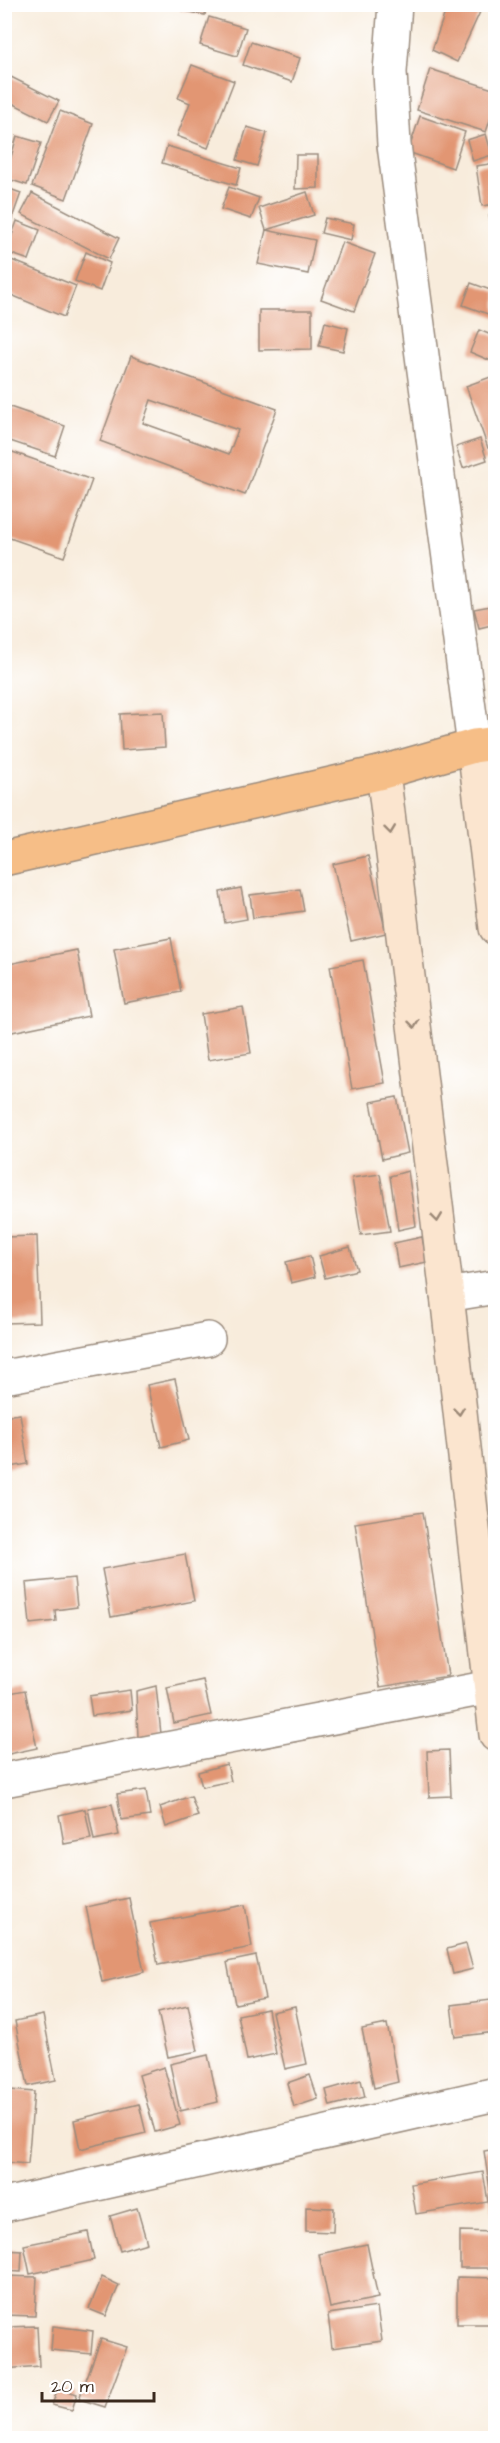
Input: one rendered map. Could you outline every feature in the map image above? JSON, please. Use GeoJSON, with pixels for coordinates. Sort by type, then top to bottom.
{"type":"FeatureCollection","features":[{"type":"Feature","properties":{"kind":"highway"},"geometry":{"type":"LineString","coordinates":[[4,860],[384,772],[485,745]]}},
{"type":"Feature","properties":{"kind":"street"},"geometry":{"type":"LineString","coordinates":[[395,4],[390,72],[394,145],[485,745],[495,928]]}},
{"type":"Feature","properties":{"kind":"street"},"geometry":{"type":"LineString","coordinates":[[384,772],[493,1687],[495,1735]]}},
{"type":"Feature","properties":{"kind":"street"},"geometry":{"type":"LineString","coordinates":[[447,1295],[495,1287]]}},
{"type":"Feature","properties":{"kind":"street"},"geometry":{"type":"LineString","coordinates":[[4,1377],[208,1339]]}},
{"type":"Feature","properties":{"kind":"street"},"geometry":{"type":"LineString","coordinates":[[4,1780],[493,1687]]}},
{"type":"Feature","properties":{"kind":"street"},"geometry":{"type":"LineString","coordinates":[[4,2205],[495,2094]]}},
{"type":"Feature","properties":{"kind":"building"},"geometry":{"type":"Polygon","coordinates":[[[181,4],[207,4],[205,15],[180,10],[181,4]]]}},
{"type":"Feature","properties":{"kind":"building"},"geometry":{"type":"Polygon","coordinates":[[[448,4],[480,12],[457,62],[432,50],[448,4]]]}},
{"type":"Feature","properties":{"kind":"building"},"geometry":{"type":"Polygon","coordinates":[[[209,17],[246,28],[237,56],[200,45],[209,17]]]}},
{"type":"Feature","properties":{"kind":"building"},"geometry":{"type":"Polygon","coordinates":[[[251,42],[300,58],[292,82],[243,65],[251,42]]]}},
{"type":"Feature","properties":{"kind":"building"},"geometry":{"type":"Polygon","coordinates":[[[192,65],[234,81],[208,148],[177,136],[190,103],[178,98],[192,65]]]}},
{"type":"Feature","properties":{"kind":"building"},"geometry":{"type":"Polygon","coordinates":[[[430,69],[496,90],[496,102],[486,132],[417,110],[430,69]]]}},
{"type":"Feature","properties":{"kind":"building"},"geometry":{"type":"Polygon","coordinates":[[[7,75],[59,101],[48,121],[4,99],[4,81],[7,75]]]}},
{"type":"Feature","properties":{"kind":"building"},"geometry":{"type":"Polygon","coordinates":[[[60,111],[93,124],[66,199],[32,186],[60,111]]]}},
{"type":"Feature","properties":{"kind":"building"},"geometry":{"type":"Polygon","coordinates":[[[420,116],[465,132],[453,168],[408,152],[420,116]]]}},
{"type":"Feature","properties":{"kind":"building"},"geometry":{"type":"Polygon","coordinates":[[[247,127],[267,133],[257,166],[237,160],[247,127]]]}},
{"type":"Feature","properties":{"kind":"building"},"geometry":{"type":"Polygon","coordinates":[[[486,134],[492,155],[473,161],[467,140],[486,134]]]}},
{"type":"Feature","properties":{"kind":"building"},"geometry":{"type":"Polygon","coordinates":[[[17,136],[41,143],[27,185],[5,178],[17,136]]]}},
{"type":"Feature","properties":{"kind":"building"},"geometry":{"type":"Polygon","coordinates":[[[167,146],[241,168],[236,185],[162,163],[167,146]]]}},
{"type":"Feature","properties":{"kind":"building"},"geometry":{"type":"Polygon","coordinates":[[[296,155],[318,155],[318,188],[295,189],[296,155]]]}},
{"type":"Feature","properties":{"kind":"building"},"geometry":{"type":"Polygon","coordinates":[[[496,163],[496,204],[482,206],[476,166],[496,163]]]}},
{"type":"Feature","properties":{"kind":"building"},"geometry":{"type":"Polygon","coordinates":[[[4,187],[21,193],[5,238],[4,238],[4,187]]]}},
{"type":"Feature","properties":{"kind":"building"},"geometry":{"type":"Polygon","coordinates":[[[229,187],[259,198],[251,219],[221,209],[229,187]]]}},
{"type":"Feature","properties":{"kind":"building"},"geometry":{"type":"Polygon","coordinates":[[[307,192],[314,215],[266,230],[259,208],[307,192]]]}},
{"type":"Feature","properties":{"kind":"building"},"geometry":{"type":"Polygon","coordinates":[[[32,193],[119,238],[109,259],[21,214],[32,193]]]}},
{"type":"Feature","properties":{"kind":"building"},"geometry":{"type":"Polygon","coordinates":[[[496,215],[496,242],[494,242],[489,216],[496,215]]]}},
{"type":"Feature","properties":{"kind":"building"},"geometry":{"type":"Polygon","coordinates":[[[325,218],[354,224],[351,240],[321,233],[325,218]]]}},
{"type":"Feature","properties":{"kind":"building"},"geometry":{"type":"Polygon","coordinates":[[[17,221],[40,230],[29,260],[6,252],[17,221]]]}},
{"type":"Feature","properties":{"kind":"building"},"geometry":{"type":"Polygon","coordinates":[[[266,230],[315,240],[308,274],[258,264],[266,230]]]}},
{"type":"Feature","properties":{"kind":"building"},"geometry":{"type":"Polygon","coordinates":[[[342,242],[375,254],[354,311],[321,299],[342,242]]]}},
{"type":"Feature","properties":{"kind":"building"},"geometry":{"type":"Polygon","coordinates":[[[86,252],[110,263],[100,291],[75,281],[86,252]]]}},
{"type":"Feature","properties":{"kind":"building"},"geometry":{"type":"Polygon","coordinates":[[[4,257],[76,286],[64,317],[4,292],[4,257]]]}},
{"type":"Feature","properties":{"kind":"building"},"geometry":{"type":"Polygon","coordinates":[[[471,283],[496,292],[496,317],[463,305],[471,283]]]}},
{"type":"Feature","properties":{"kind":"building"},"geometry":{"type":"Polygon","coordinates":[[[259,310],[312,310],[312,349],[259,350],[259,310]]]}},
{"type":"Feature","properties":{"kind":"building"},"geometry":{"type":"Polygon","coordinates":[[[325,322],[348,328],[343,351],[319,346],[325,322]]]}},
{"type":"Feature","properties":{"kind":"building"},"geometry":{"type":"Polygon","coordinates":[[[479,330],[496,337],[496,363],[470,352],[479,330]]]}},
{"type":"Feature","properties":{"kind":"building"},"geometry":{"type":"Polygon","coordinates":[[[131,356],[277,409],[245,495],[100,441],[131,356]],[[151,400],[143,423],[229,454],[238,430],[151,400]]]}},
{"type":"Feature","properties":{"kind":"building"},"geometry":{"type":"Polygon","coordinates":[[[496,375],[496,446],[488,448],[466,386],[496,375]]]}},
{"type":"Feature","properties":{"kind":"building"},"geometry":{"type":"Polygon","coordinates":[[[4,405],[65,426],[55,456],[4,439],[4,405]]]}},
{"type":"Feature","properties":{"kind":"building"},"geometry":{"type":"Polygon","coordinates":[[[480,439],[487,460],[463,468],[456,447],[480,439]]]}},
{"type":"Feature","properties":{"kind":"building"},"geometry":{"type":"Polygon","coordinates":[[[4,449],[92,480],[64,557],[4,536],[4,449]]]}},
{"type":"Feature","properties":{"kind":"building"},"geometry":{"type":"Polygon","coordinates":[[[496,605],[496,624],[479,628],[474,609],[496,605]]]}},
{"type":"Feature","properties":{"kind":"building"},"geometry":{"type":"Polygon","coordinates":[[[163,712],[165,747],[122,750],[120,714],[163,712]]]}},
{"type":"Feature","properties":{"kind":"building"},"geometry":{"type":"Polygon","coordinates":[[[368,856],[386,933],[351,941],[333,864],[368,856]]]}},
{"type":"Feature","properties":{"kind":"building"},"geometry":{"type":"Polygon","coordinates":[[[241,888],[247,919],[225,923],[220,892],[241,888]]]}},
{"type":"Feature","properties":{"kind":"building"},"geometry":{"type":"Polygon","coordinates":[[[300,889],[304,911],[253,918],[250,895],[300,889]]]}},
{"type":"Feature","properties":{"kind":"building"},"geometry":{"type":"Polygon","coordinates":[[[171,938],[181,992],[124,1003],[114,949],[171,938]]]}},
{"type":"Feature","properties":{"kind":"building"},"geometry":{"type":"Polygon","coordinates":[[[77,950],[89,1016],[7,1033],[4,1021],[4,965],[77,950]]]}},
{"type":"Feature","properties":{"kind":"building"},"geometry":{"type":"Polygon","coordinates":[[[363,960],[385,1083],[352,1089],[330,966],[363,960]]]}},
{"type":"Feature","properties":{"kind":"building"},"geometry":{"type":"Polygon","coordinates":[[[243,1007],[251,1053],[208,1060],[201,1014],[243,1007]]]}},
{"type":"Feature","properties":{"kind":"building"},"geometry":{"type":"Polygon","coordinates":[[[397,1097],[408,1153],[382,1159],[371,1102],[397,1097]]]}},
{"type":"Feature","properties":{"kind":"building"},"geometry":{"type":"Polygon","coordinates":[[[408,1171],[416,1226],[398,1230],[390,1176],[408,1171]]]}},
{"type":"Feature","properties":{"kind":"building"},"geometry":{"type":"Polygon","coordinates":[[[380,1174],[390,1231],[361,1235],[352,1178],[380,1174]]]}},
{"type":"Feature","properties":{"kind":"building"},"geometry":{"type":"Polygon","coordinates":[[[37,1236],[40,1322],[4,1323],[4,1237],[37,1236]]]}},
{"type":"Feature","properties":{"kind":"building"},"geometry":{"type":"Polygon","coordinates":[[[422,1237],[427,1262],[398,1268],[394,1243],[422,1237]]]}},
{"type":"Feature","properties":{"kind":"building"},"geometry":{"type":"Polygon","coordinates":[[[350,1247],[357,1270],[325,1278],[319,1256],[350,1247]]]}},
{"type":"Feature","properties":{"kind":"building"},"geometry":{"type":"Polygon","coordinates":[[[310,1256],[315,1277],[291,1283],[286,1262],[310,1256]]]}},
{"type":"Feature","properties":{"kind":"building"},"geometry":{"type":"Polygon","coordinates":[[[175,1379],[189,1440],[161,1447],[147,1385],[175,1379]]]}},
{"type":"Feature","properties":{"kind":"building"},"geometry":{"type":"Polygon","coordinates":[[[20,1414],[28,1464],[4,1468],[4,1416],[20,1414]]]}},
{"type":"Feature","properties":{"kind":"building"},"geometry":{"type":"Polygon","coordinates":[[[423,1512],[448,1676],[380,1687],[355,1523],[423,1512]]]}},
{"type":"Feature","properties":{"kind":"building"},"geometry":{"type":"Polygon","coordinates":[[[185,1554],[194,1601],[111,1617],[102,1569],[185,1554]]]}},
{"type":"Feature","properties":{"kind":"building"},"geometry":{"type":"Polygon","coordinates":[[[74,1578],[77,1607],[55,1610],[56,1621],[30,1624],[26,1583],[74,1578]]]}},
{"type":"Feature","properties":{"kind":"building"},"geometry":{"type":"Polygon","coordinates":[[[203,1680],[211,1715],[174,1723],[167,1688],[203,1680]]]}},
{"type":"Feature","properties":{"kind":"building"},"geometry":{"type":"Polygon","coordinates":[[[156,1686],[161,1734],[138,1737],[136,1691],[156,1686]]]}},
{"type":"Feature","properties":{"kind":"building"},"geometry":{"type":"Polygon","coordinates":[[[25,1690],[37,1748],[4,1755],[4,1694],[25,1690]]]}},
{"type":"Feature","properties":{"kind":"building"},"geometry":{"type":"Polygon","coordinates":[[[130,1690],[132,1710],[92,1716],[89,1696],[130,1690]]]}},
{"type":"Feature","properties":{"kind":"building"},"geometry":{"type":"Polygon","coordinates":[[[449,1750],[451,1796],[429,1797],[427,1751],[449,1750]]]}},
{"type":"Feature","properties":{"kind":"building"},"geometry":{"type":"Polygon","coordinates":[[[227,1764],[231,1781],[202,1787],[198,1772],[227,1764]]]}},
{"type":"Feature","properties":{"kind":"building"},"geometry":{"type":"Polygon","coordinates":[[[146,1790],[150,1816],[121,1820],[117,1794],[146,1790]]]}},
{"type":"Feature","properties":{"kind":"building"},"geometry":{"type":"Polygon","coordinates":[[[191,1796],[198,1816],[166,1827],[160,1807],[191,1796]]]}},
{"type":"Feature","properties":{"kind":"building"},"geometry":{"type":"Polygon","coordinates":[[[112,1804],[119,1835],[94,1840],[88,1808],[112,1804]]]}},
{"type":"Feature","properties":{"kind":"building"},"geometry":{"type":"Polygon","coordinates":[[[85,1809],[91,1839],[64,1844],[59,1815],[85,1809]]]}},
{"type":"Feature","properties":{"kind":"building"},"geometry":{"type":"Polygon","coordinates":[[[129,1898],[144,1972],[102,1982],[86,1907],[129,1898]]]}},
{"type":"Feature","properties":{"kind":"building"},"geometry":{"type":"Polygon","coordinates":[[[245,1905],[252,1947],[158,1965],[150,1923],[245,1905]]]}},
{"type":"Feature","properties":{"kind":"building"},"geometry":{"type":"Polygon","coordinates":[[[466,1944],[473,1969],[453,1974],[447,1949],[466,1944]]]}},
{"type":"Feature","properties":{"kind":"building"},"geometry":{"type":"Polygon","coordinates":[[[256,1956],[265,1998],[235,2004],[227,1962],[256,1956]]]}},
{"type":"Feature","properties":{"kind":"building"},"geometry":{"type":"Polygon","coordinates":[[[491,2000],[495,2032],[455,2037],[451,2005],[491,2000]]]}},
{"type":"Feature","properties":{"kind":"building"},"geometry":{"type":"Polygon","coordinates":[[[188,2005],[198,2051],[168,2057],[158,2012],[188,2005]]]}},
{"type":"Feature","properties":{"kind":"building"},"geometry":{"type":"Polygon","coordinates":[[[295,2007],[307,2064],[285,2069],[272,2012],[295,2007]]]}},
{"type":"Feature","properties":{"kind":"building"},"geometry":{"type":"Polygon","coordinates":[[[268,2009],[276,2054],[247,2060],[238,2015],[268,2009]]]}},
{"type":"Feature","properties":{"kind":"building"},"geometry":{"type":"Polygon","coordinates":[[[43,2015],[56,2080],[28,2086],[15,2021],[43,2015]]]}},
{"type":"Feature","properties":{"kind":"building"},"geometry":{"type":"Polygon","coordinates":[[[387,2024],[398,2082],[374,2088],[362,2029],[387,2024]]]}},
{"type":"Feature","properties":{"kind":"building"},"geometry":{"type":"Polygon","coordinates":[[[208,2055],[218,2102],[180,2111],[170,2064],[208,2055]]]}},
{"type":"Feature","properties":{"kind":"building"},"geometry":{"type":"Polygon","coordinates":[[[164,2067],[180,2125],[155,2132],[139,2075],[164,2067]]]}},
{"type":"Feature","properties":{"kind":"building"},"geometry":{"type":"Polygon","coordinates":[[[310,2075],[318,2099],[294,2107],[287,2083],[310,2075]]]}},
{"type":"Feature","properties":{"kind":"building"},"geometry":{"type":"Polygon","coordinates":[[[361,2080],[365,2097],[330,2106],[326,2090],[361,2080]]]}},
{"type":"Feature","properties":{"kind":"building"},"geometry":{"type":"Polygon","coordinates":[[[10,2090],[34,2092],[28,2164],[4,2162],[10,2090]]]}},
{"type":"Feature","properties":{"kind":"building"},"geometry":{"type":"Polygon","coordinates":[[[139,2104],[146,2133],[80,2149],[74,2120],[139,2104]]]}},
{"type":"Feature","properties":{"kind":"building"},"geometry":{"type":"Polygon","coordinates":[[[496,2149],[496,2216],[494,2216],[484,2151],[496,2149]]]}},
{"type":"Feature","properties":{"kind":"building"},"geometry":{"type":"Polygon","coordinates":[[[483,2172],[488,2202],[416,2214],[411,2184],[483,2172]]]}},
{"type":"Feature","properties":{"kind":"building"},"geometry":{"type":"Polygon","coordinates":[[[306,2207],[334,2208],[333,2232],[306,2231],[306,2207]]]}},
{"type":"Feature","properties":{"kind":"building"},"geometry":{"type":"Polygon","coordinates":[[[137,2208],[147,2243],[120,2251],[110,2216],[137,2208]]]}},
{"type":"Feature","properties":{"kind":"building"},"geometry":{"type":"Polygon","coordinates":[[[460,2231],[496,2232],[496,2268],[460,2268],[460,2231]]]}},
{"type":"Feature","properties":{"kind":"building"},"geometry":{"type":"Polygon","coordinates":[[[88,2232],[94,2260],[30,2274],[24,2245],[88,2232]]]}},
{"type":"Feature","properties":{"kind":"building"},"geometry":{"type":"Polygon","coordinates":[[[367,2244],[378,2298],[330,2308],[319,2254],[367,2244]]]}},
{"type":"Feature","properties":{"kind":"building"},"geometry":{"type":"Polygon","coordinates":[[[4,2250],[22,2251],[21,2272],[4,2271],[4,2250]]]}},
{"type":"Feature","properties":{"kind":"building"},"geometry":{"type":"Polygon","coordinates":[[[4,2276],[37,2277],[35,2316],[4,2315],[4,2276]]]}},
{"type":"Feature","properties":{"kind":"building"},"geometry":{"type":"Polygon","coordinates":[[[102,2277],[119,2285],[106,2316],[89,2309],[102,2277]]]}},
{"type":"Feature","properties":{"kind":"building"},"geometry":{"type":"Polygon","coordinates":[[[457,2277],[496,2278],[496,2324],[457,2324],[457,2277]]]}},
{"type":"Feature","properties":{"kind":"building"},"geometry":{"type":"Polygon","coordinates":[[[377,2307],[382,2341],[332,2348],[328,2314],[377,2307]]]}},
{"type":"Feature","properties":{"kind":"building"},"geometry":{"type":"Polygon","coordinates":[[[37,2326],[39,2366],[5,2369],[5,2327],[37,2326]]]}},
{"type":"Feature","properties":{"kind":"building"},"geometry":{"type":"Polygon","coordinates":[[[53,2326],[93,2331],[91,2354],[51,2350],[53,2326]]]}},
{"type":"Feature","properties":{"kind":"building"},"geometry":{"type":"Polygon","coordinates":[[[101,2339],[127,2347],[105,2407],[79,2399],[101,2339]]]}},
{"type":"Feature","properties":{"kind":"building"},"geometry":{"type":"Polygon","coordinates":[[[58,2388],[77,2394],[72,2410],[52,2405],[58,2388]]]}}]}
